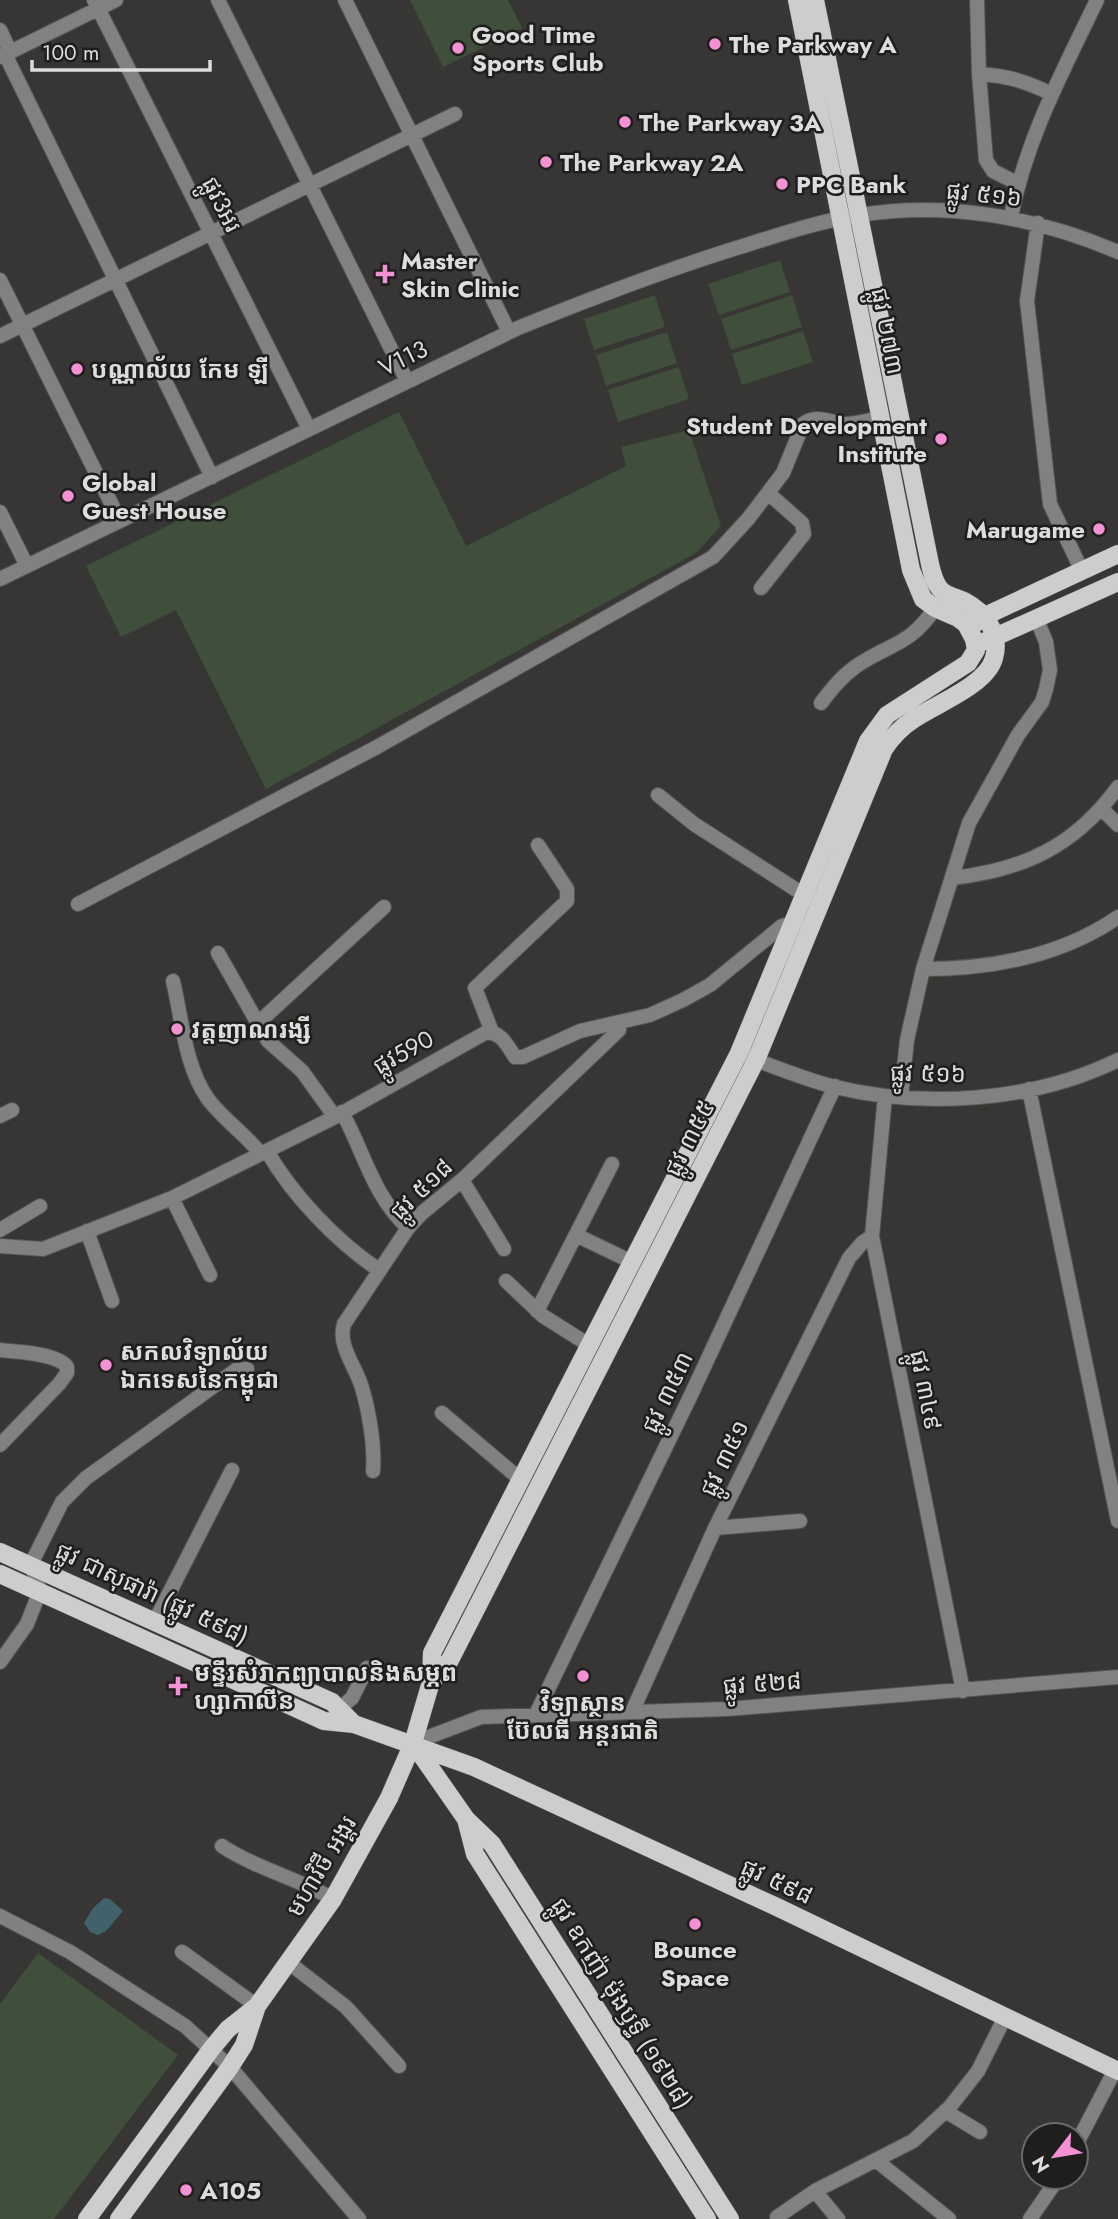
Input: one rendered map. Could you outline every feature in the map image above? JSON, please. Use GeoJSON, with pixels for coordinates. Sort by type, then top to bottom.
{"type":"FeatureCollection","features":[{"type":"Feature","properties":{"kind":"main road","name":"ផ្លូវ ២៧៣"},"geometry":{"type":"LineString","coordinates":[[797,0],[911,570],[923,599],[934,608],[958,618],[972,636]]}},
{"type":"Feature","properties":{"kind":"main road","name":"ផ្លូវ ២៧៣"},"geometry":{"type":"LineString","coordinates":[[815,0],[934,580],[945,593],[963,600],[985,616]]}},
{"type":"Feature","properties":{"kind":"main road","name":"ផ្លូវ ៣៥៥"},"geometry":{"type":"LineString","coordinates":[[431,1682],[450,1660],[756,1060],[810,930],[813,897],[875,729],[887,715],[905,702],[968,663],[974,655],[972,636],[985,616],[1118,554]]}},
{"type":"Feature","properties":{"kind":"main road"},"geometry":{"type":"LineString","coordinates":[[972,636],[995,639],[1118,582]]}},
{"type":"Feature","properties":{"kind":"main road"},"geometry":{"type":"LineString","coordinates":[[985,616],[995,639]]}},
{"type":"Feature","properties":{"kind":"main road","name":"ផ្លូវ ៣៥៥"},"geometry":{"type":"LineString","coordinates":[[413,1743],[431,1682],[432,1653],[739,1053],[793,923],[813,897],[889,741],[914,718],[981,678],[994,659],[995,639]]}},
{"type":"Feature","properties":{"kind":"main road","name":"ផ្លូវ ជាសុផារ៉ា (ផ្លូវ ៥៩៨)"},"geometry":{"type":"LineString","coordinates":[[0,1552],[332,1702],[354,1724]]}},
{"type":"Feature","properties":{"kind":"main road","name":"ផ្លូវ ជាសុផារ៉ា (ផ្លូវ ៥៩៨)"},"geometry":{"type":"LineString","coordinates":[[0,1574],[324,1721],[354,1724],[413,1743]]}},
{"type":"Feature","properties":{"kind":"main road","name":"ផ្លូវ ឧកញ៉ា ម៉ុងឫទ្ធី (១៩២៨)"},"geometry":{"type":"LineString","coordinates":[[413,1743],[466,1819],[492,1844],[730,2219]]}},
{"type":"Feature","properties":{"kind":"main road","name":"មហាវិថី អង្គរ"},"geometry":{"type":"LineString","coordinates":[[87,2219],[212,2048],[228,2029],[257,2006],[333,1899],[389,1798],[413,1743]]}},
{"type":"Feature","properties":{"kind":"main road","name":"ផ្លូវ ៥៩៨"},"geometry":{"type":"LineString","coordinates":[[413,1743],[474,1767],[779,1908],[1117,2070]]}},
{"type":"Feature","properties":{"kind":"main road","name":"ផ្លូវ ឧកញ៉ា ម៉ុងឫទ្ធី (១៩២៨)"},"geometry":{"type":"LineString","coordinates":[[466,1819],[475,1854],[707,2219]]}},
{"type":"Feature","properties":{"kind":"main road","name":"មហាវិថី អង្គរ"},"geometry":{"type":"LineString","coordinates":[[119,2219],[230,2067],[244,2045],[257,2006]]}},
{"type":"Feature","properties":{"kind":"street"},"geometry":{"type":"LineString","coordinates":[[5,54],[96,5],[116,0]]}},
{"type":"Feature","properties":{"kind":"street"},"geometry":{"type":"LineString","coordinates":[[218,0],[407,381]]}},
{"type":"Feature","properties":{"kind":"street"},"geometry":{"type":"LineString","coordinates":[[345,0],[509,332]]}},
{"type":"Feature","properties":{"kind":"street"},"geometry":{"type":"LineString","coordinates":[[977,0],[979,74],[986,160],[993,171],[1017,183]]}},
{"type":"Feature","properties":{"kind":"street"},"geometry":{"type":"LineString","coordinates":[[1011,217],[1017,183],[1041,116],[1097,0]]}},
{"type":"Feature","properties":{"kind":"street","name":"ផ្លូវ3អរ"},"geometry":{"type":"LineString","coordinates":[[96,5],[309,429]]}},
{"type":"Feature","properties":{"kind":"street"},"geometry":{"type":"LineString","coordinates":[[0,30],[5,54],[212,477]]}},
{"type":"Feature","properties":{"kind":"street"},"geometry":{"type":"LineString","coordinates":[[979,74],[1026,81],[1052,94]]}},
{"type":"Feature","properties":{"kind":"street"},"geometry":{"type":"LineString","coordinates":[[0,337],[455,114]]}},
{"type":"Feature","properties":{"kind":"street","name":"ផ្លូវ ៥១៦"},"geometry":{"type":"LineString","coordinates":[[841,219],[910,211],[961,211],[1038,223],[1085,237],[1118,252]]}},
{"type":"Feature","properties":{"kind":"street","name":"V113"},"geometry":{"type":"LineString","coordinates":[[0,579],[509,332],[606,291],[804,227],[841,219]]}},
{"type":"Feature","properties":{"kind":"street"},"geometry":{"type":"LineString","coordinates":[[1038,223],[1027,301],[1050,503],[1082,571]]}},
{"type":"Feature","properties":{"kind":"street"},"geometry":{"type":"LineString","coordinates":[[0,280],[120,521]]}},
{"type":"Feature","properties":{"kind":"street"},"geometry":{"type":"LineString","coordinates":[[78,904],[377,747],[713,557],[748,519],[783,473],[803,424],[809,419],[848,424],[880,418]]}},
{"type":"Feature","properties":{"kind":"street"},"geometry":{"type":"LineString","coordinates":[[761,588],[804,534],[802,523],[768,493]]}},
{"type":"Feature","properties":{"kind":"street"},"geometry":{"type":"LineString","coordinates":[[0,512],[27,566]]}},
{"type":"Feature","properties":{"kind":"street"},"geometry":{"type":"LineString","coordinates":[[821,704],[849,671],[916,632],[934,608]]}},
{"type":"Feature","properties":{"kind":"street"},"geometry":{"type":"LineString","coordinates":[[901,1097],[907,1040],[923,969],[969,823],[1018,735],[1042,702],[1050,670],[1046,642],[1037,620]]}},
{"type":"Feature","properties":{"kind":"street"},"geometry":{"type":"LineString","coordinates":[[952,878],[996,872],[1049,851],[1077,832],[1102,809],[1118,787]]}},
{"type":"Feature","properties":{"kind":"street"},"geometry":{"type":"LineString","coordinates":[[658,795],[694,824],[813,897]]}},
{"type":"Feature","properties":{"kind":"street"},"geometry":{"type":"LineString","coordinates":[[1102,809],[1118,825]]}},
{"type":"Feature","properties":{"kind":"street"},"geometry":{"type":"LineString","coordinates":[[538,845],[567,889],[568,901],[475,988],[492,1032],[499,1035],[515,1057],[523,1057],[580,1031],[650,1015],[710,985],[782,926],[793,923],[810,930]]}},
{"type":"Feature","properties":{"kind":"street"},"geometry":{"type":"LineString","coordinates":[[257,1024],[384,907]]}},
{"type":"Feature","properties":{"kind":"street"},"geometry":{"type":"LineString","coordinates":[[923,969],[963,969],[1003,964],[1042,954],[1080,939],[1118,917]]}},
{"type":"Feature","properties":{"kind":"street"},"geometry":{"type":"LineString","coordinates":[[218,953],[268,1041],[302,1071],[339,1115],[375,1186],[396,1217],[408,1228]]}},
{"type":"Feature","properties":{"kind":"street"},"geometry":{"type":"LineString","coordinates":[[173,981],[198,1083],[211,1103],[275,1164],[307,1205],[360,1257],[379,1270]]}},
{"type":"Feature","properties":{"kind":"street","name":"ផ្លូវ ៥១៨"},"geometry":{"type":"LineString","coordinates":[[373,1471],[374,1456],[362,1387],[344,1344],[342,1331],[408,1228],[620,1030],[620,1022]]}},
{"type":"Feature","properties":{"kind":"street","name":"ផ្លូវ590"},"geometry":{"type":"LineString","coordinates":[[0,1246],[43,1249],[172,1198],[339,1115],[485,1033],[492,1032]]}},
{"type":"Feature","properties":{"kind":"street","name":"ផ្លូវ ៥១៦"},"geometry":{"type":"LineString","coordinates":[[739,1053],[835,1086],[901,1097],[965,1098],[1029,1090],[1069,1079],[1118,1060]]}},
{"type":"Feature","properties":{"kind":"street","name":"ផ្លូវ ៣៥៣"},"geometry":{"type":"LineString","coordinates":[[536,1714],[690,1397],[835,1086]]}},
{"type":"Feature","properties":{"kind":"street"},"geometry":{"type":"LineString","coordinates":[[1029,1090],[1118,1521]]}},
{"type":"Feature","properties":{"kind":"street","name":"ផ្លូវ ៣៤៩"},"geometry":{"type":"LineString","coordinates":[[885,1096],[872,1236],[963,1691]]}},
{"type":"Feature","properties":{"kind":"street"},"geometry":{"type":"LineString","coordinates":[[537,1311],[612,1164]]}},
{"type":"Feature","properties":{"kind":"street"},"geometry":{"type":"LineString","coordinates":[[462,1180],[504,1249]]}},
{"type":"Feature","properties":{"kind":"street"},"geometry":{"type":"LineString","coordinates":[[172,1198],[210,1275]]}},
{"type":"Feature","properties":{"kind":"street"},"geometry":{"type":"LineString","coordinates":[[0,1230],[40,1206]]}},
{"type":"Feature","properties":{"kind":"street"},"geometry":{"type":"LineString","coordinates":[[88,1231],[112,1301]]}},
{"type":"Feature","properties":{"kind":"street"},"geometry":{"type":"LineString","coordinates":[[576,1235],[632,1262]]}},
{"type":"Feature","properties":{"kind":"street","name":"ផ្លូវ ៣៥១"},"geometry":{"type":"LineString","coordinates":[[632,1712],[715,1528],[849,1258],[872,1236]]}},
{"type":"Feature","properties":{"kind":"street"},"geometry":{"type":"LineString","coordinates":[[506,1281],[537,1311],[589,1345]]}},
{"type":"Feature","properties":{"kind":"street"},"geometry":{"type":"LineString","coordinates":[[0,1350],[61,1360],[67,1367],[67,1373],[0,1445]]}},
{"type":"Feature","properties":{"kind":"street"},"geometry":{"type":"LineString","coordinates":[[0,1662],[27,1624],[40,1591],[31,1564],[62,1502],[86,1478],[236,1370],[247,1369]]}},
{"type":"Feature","properties":{"kind":"street"},"geometry":{"type":"LineString","coordinates":[[442,1413],[521,1479]]}},
{"type":"Feature","properties":{"kind":"street"},"geometry":{"type":"LineString","coordinates":[[155,1621],[232,1470]]}},
{"type":"Feature","properties":{"kind":"street"},"geometry":{"type":"LineString","coordinates":[[715,1528],[800,1521]]}},
{"type":"Feature","properties":{"kind":"street"},"geometry":{"type":"LineString","coordinates":[[339,1709],[352,1698],[367,1668]]}},
{"type":"Feature","properties":{"kind":"street","name":"ផ្លូវ ៥២៨"},"geometry":{"type":"LineString","coordinates":[[413,1743],[473,1719],[536,1714],[727,1709],[1118,1677]]}},
{"type":"Feature","properties":{"kind":"street"},"geometry":{"type":"LineString","coordinates":[[222,1846],[240,1859],[308,1885],[333,1899]]}},
{"type":"Feature","properties":{"kind":"street"},"geometry":{"type":"LineString","coordinates":[[0,1916],[81,1959],[174,2018],[212,2048],[359,2219]]}},
{"type":"Feature","properties":{"kind":"street"},"geometry":{"type":"LineString","coordinates":[[182,1952],[257,2006]]}},
{"type":"Feature","properties":{"kind":"street"},"geometry":{"type":"LineString","coordinates":[[288,1962],[346,2007],[399,2066]]}},
{"type":"Feature","properties":{"kind":"street"},"geometry":{"type":"LineString","coordinates":[[777,2217],[815,2192],[913,2141],[945,2111],[978,2071],[1005,2017]]}},
{"type":"Feature","properties":{"kind":"street"},"geometry":{"type":"LineString","coordinates":[[1089,2121],[1117,2070]]}},
{"type":"Feature","properties":{"kind":"street"},"geometry":{"type":"LineString","coordinates":[[945,2111],[980,2132]]}},
{"type":"Feature","properties":{"kind":"street"},"geometry":{"type":"LineString","coordinates":[[877,2161],[949,2219]]}},
{"type":"Feature","properties":{"kind":"street"},"geometry":{"type":"LineString","coordinates":[[1030,2219],[1049,2191]]}},
{"type":"Feature","properties":{"kind":"street"},"geometry":{"type":"LineString","coordinates":[[815,2192],[838,2219]]}},
{"type":"Feature","properties":{"kind":"green space","name":"Good Time Sports Club"},"geometry":{"type":"Polygon","coordinates":[[[410,0],[508,0],[522,28],[443,67],[410,0]]]}},
{"type":"Feature","properties":{"kind":"green space"},"geometry":{"type":"Polygon","coordinates":[[[780,260],[790,292],[719,315],[708,284],[780,260]]]}},
{"type":"Feature","properties":{"kind":"green space"},"geometry":{"type":"Polygon","coordinates":[[[655,295],[665,327],[594,350],[584,319],[655,295]]]}},
{"type":"Feature","properties":{"kind":"green space"},"geometry":{"type":"Polygon","coordinates":[[[792,295],[802,327],[731,350],[721,319],[792,295]]]}},
{"type":"Feature","properties":{"kind":"green space"},"geometry":{"type":"Polygon","coordinates":[[[803,331],[813,362],[742,385],[732,354],[803,331]]]}},
{"type":"Feature","properties":{"kind":"green space"},"geometry":{"type":"Polygon","coordinates":[[[667,332],[677,363],[606,386],[596,355],[667,332]]]}},
{"type":"Feature","properties":{"kind":"green space"},"geometry":{"type":"Polygon","coordinates":[[[679,367],[689,399],[618,422],[608,390],[679,367]]]}},
{"type":"Feature","properties":{"kind":"green space"},"geometry":{"type":"Polygon","coordinates":[[[399,412],[466,546],[626,466],[621,447],[689,430],[721,526],[696,553],[266,789],[176,610],[121,637],[86,566],[399,412]]]}},
{"type":"Feature","properties":{"kind":"green space"},"geometry":{"type":"Polygon","coordinates":[[[38,1953],[178,2055],[54,2219],[0,2219],[0,2004],[38,1953]]]}},
{"type":"Feature","properties":{"kind":"water"},"geometry":{"type":"Polygon","coordinates":[[[104,1898],[110,1899],[123,1911],[106,1931],[98,1935],[90,1932],[84,1923],[93,1908],[104,1898]]]}},
{"type":"Feature","properties":{"kind":"place","name":"The Parkway A"},"geometry":{"type":"Point","coordinates":[715,44]}},
{"type":"Feature","properties":{"kind":"place","name":"Good Time Sports Club"},"geometry":{"type":"Point","coordinates":[458,48]}},
{"type":"Feature","properties":{"kind":"place","name":"The Parkway 3A"},"geometry":{"type":"Point","coordinates":[625,122]}},
{"type":"Feature","properties":{"kind":"place","name":"The Parkway 2A"},"geometry":{"type":"Point","coordinates":[546,162]}},
{"type":"Feature","properties":{"kind":"place","name":"PPC Bank"},"geometry":{"type":"Point","coordinates":[782,184]}},
{"type":"Feature","properties":{"kind":"place","name":"Master Skin Clinic"},"geometry":{"type":"Point","coordinates":[385,274]}},
{"type":"Feature","properties":{"kind":"place","name":"បណ្ណាល័យ កែម ឡី"},"geometry":{"type":"Point","coordinates":[77,369]}},
{"type":"Feature","properties":{"kind":"place","name":"Student Development Institute"},"geometry":{"type":"Point","coordinates":[941,439]}},
{"type":"Feature","properties":{"kind":"place","name":"Global Guest House"},"geometry":{"type":"Point","coordinates":[68,496]}},
{"type":"Feature","properties":{"kind":"place","name":"Marugame"},"geometry":{"type":"Point","coordinates":[1099,529]}},
{"type":"Feature","properties":{"kind":"place","name":"វត្តញាណរង្សី"},"geometry":{"type":"Point","coordinates":[177,1029]}},
{"type":"Feature","properties":{"kind":"place","name":"សកលវិទ្យាល័យ ឯកទេសនៃកម្ពុជា"},"geometry":{"type":"Point","coordinates":[106,1365]}},
{"type":"Feature","properties":{"kind":"place","name":"វិទ្យាស្ថាន ប៊ែលធី អន្ដរជាតិ"},"geometry":{"type":"Point","coordinates":[583,1676]}},
{"type":"Feature","properties":{"kind":"place","name":"មន្ទីរសំរាកព្យាបាលនិងសម្ភព ហ្សាកាលីន"},"geometry":{"type":"Point","coordinates":[178,1686]}},
{"type":"Feature","properties":{"kind":"place","name":"Bounce Space"},"geometry":{"type":"Point","coordinates":[695,1924]}},
{"type":"Feature","properties":{"kind":"place","name":"A105"},"geometry":{"type":"Point","coordinates":[186,2190]}}]}
